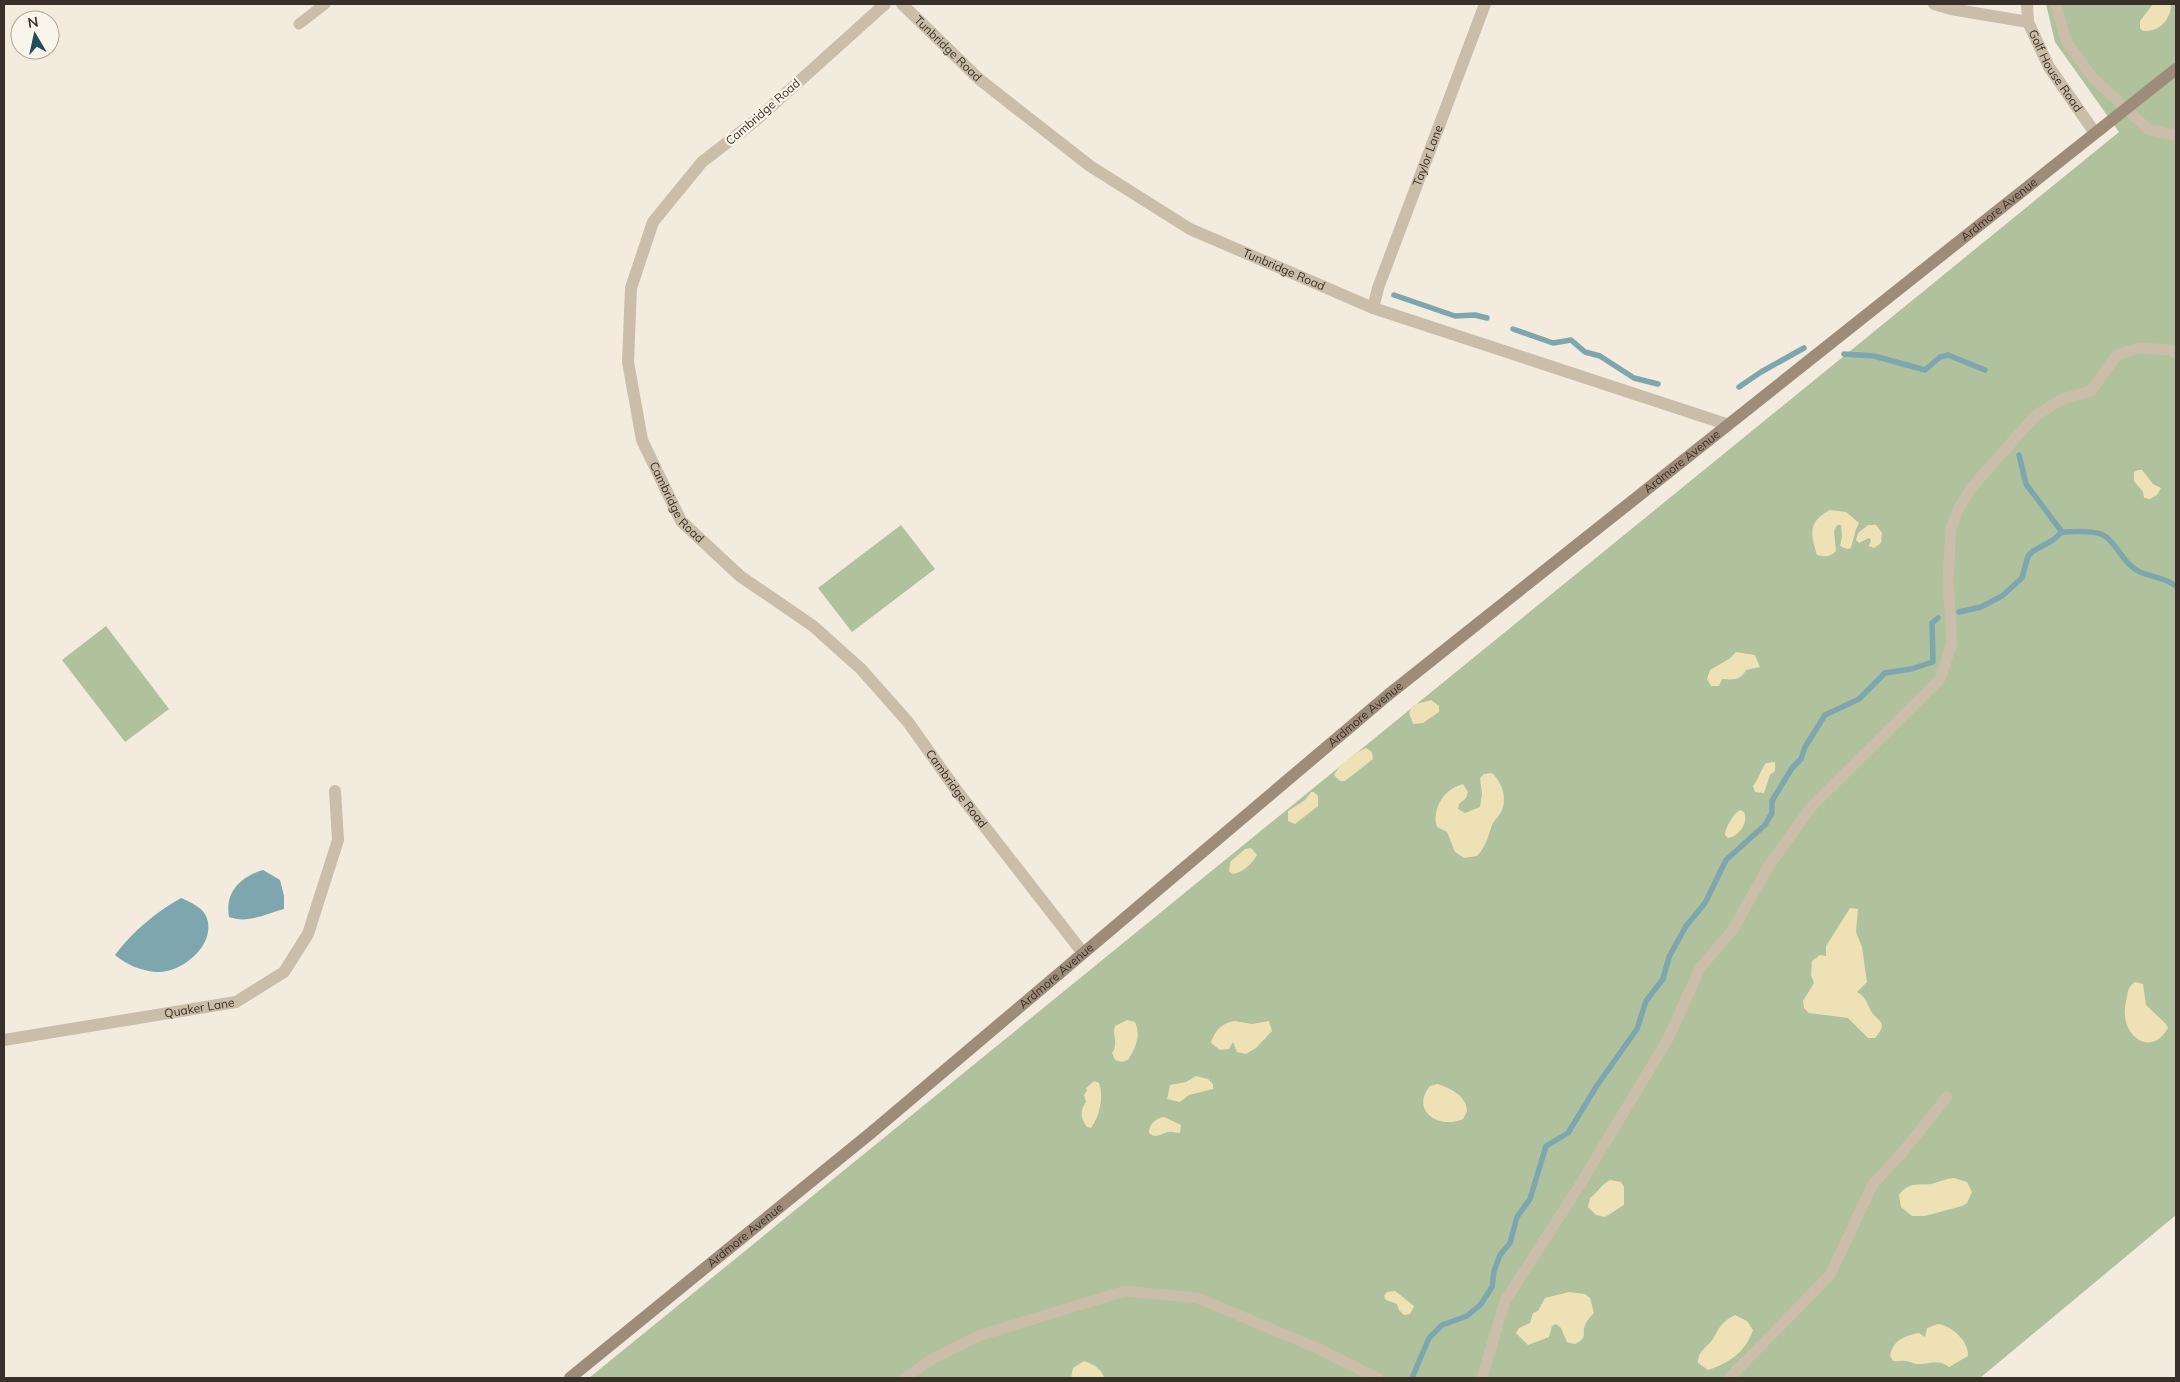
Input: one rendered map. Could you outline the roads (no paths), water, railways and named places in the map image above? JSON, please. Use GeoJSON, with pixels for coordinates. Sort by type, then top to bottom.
{"type":"FeatureCollection","features":[{"type":"Feature","properties":{"kind":"street","name":"Cambridge Road"},"geometry":{"type":"LineString","coordinates":[[884,4],[755,121],[702,162],[653,222],[631,288],[628,362],[642,440],[681,521],[740,576],[813,626],[861,669],[908,722],[957,792],[1083,953]]}},
{"type":"Feature","properties":{"kind":"street","name":"Tunbridge Road"},"geometry":{"type":"LineString","coordinates":[[902,4],[979,78],[1090,166],[1190,229],[1373,308],[1726,424]]}},
{"type":"Feature","properties":{"kind":"street","name":"Taylor Lane"},"geometry":{"type":"LineString","coordinates":[[1373,308],[1378,288],[1485,4]]}},
{"type":"Feature","properties":{"kind":"street"},"geometry":{"type":"LineString","coordinates":[[1934,4],[1951,9],[2028,22]]}},
{"type":"Feature","properties":{"kind":"street","name":"Golf House Road"},"geometry":{"type":"LineString","coordinates":[[2027,4],[2028,22],[2050,67],[2095,133]]}},
{"type":"Feature","properties":{"kind":"street","name":"Ardmore Avenue"},"geometry":{"type":"LineString","coordinates":[[570,1378],[864,1138],[1388,695],[1726,424],[2176,69]]}},
{"type":"Feature","properties":{"kind":"street","name":"Quaker Lane"},"geometry":{"type":"LineString","coordinates":[[4,1040],[236,1002],[284,972],[308,934],[338,840],[335,791]]}},
{"type":"Feature","properties":{"kind":"lane"},"geometry":{"type":"LineString","coordinates":[[299,24],[325,4]]}},
{"type":"Feature","properties":{"kind":"lane"},"geometry":{"type":"LineString","coordinates":[[2056,4],[2066,41],[2093,78],[2149,130],[2176,134]]}},
{"type":"Feature","properties":{"kind":"lane"},"geometry":{"type":"LineString","coordinates":[[1482,1378],[1505,1300],[1576,1191],[1668,1039],[1700,968],[1734,928],[1768,867],[1811,807],[1940,679],[1952,643],[1948,580],[1950,528],[1960,506],[1972,487],[2035,416],[2062,399],[2091,391],[2117,355],[2138,348],[2171,350],[2176,353]]}},
{"type":"Feature","properties":{"kind":"lane"},"geometry":{"type":"LineString","coordinates":[[1729,1378],[1830,1275],[1873,1184],[1901,1154],[1947,1096]]}},
{"type":"Feature","properties":{"kind":"lane"},"geometry":{"type":"LineString","coordinates":[[905,1378],[932,1359],[978,1336],[1125,1291],[1198,1298],[1319,1349],[1377,1378]]}},
{"type":"Feature","properties":{"kind":"water"},"geometry":{"type":"Polygon","coordinates":[[[263,870],[280,880],[284,896],[284,909],[250,919],[229,917],[229,900],[236,887],[247,877],[263,870]]]}},
{"type":"Feature","properties":{"kind":"water"},"geometry":{"type":"Polygon","coordinates":[[[181,898],[199,907],[206,916],[208,926],[203,946],[187,962],[167,971],[157,972],[134,967],[115,955],[145,923],[181,898]]]}},
{"type":"Feature","properties":{"kind":"waterway"},"geometry":{"type":"LineString","coordinates":[[1394,295],[1455,316],[1475,315],[1487,318]]}},
{"type":"Feature","properties":{"kind":"waterway"},"geometry":{"type":"LineString","coordinates":[[1513,329],[1553,343],[1571,340],[1585,352],[1600,356],[1634,378],[1658,384]]}},
{"type":"Feature","properties":{"kind":"waterway"},"geometry":{"type":"LineString","coordinates":[[1739,387],[1761,372],[1804,348]]}},
{"type":"Feature","properties":{"kind":"waterway"},"geometry":{"type":"LineString","coordinates":[[1844,354],[1874,356],[1925,370],[1940,357],[1948,355],[1985,370]]}},
{"type":"Feature","properties":{"kind":"waterway"},"geometry":{"type":"LineString","coordinates":[[2019,455],[2026,484],[2062,532],[2101,534],[2111,541],[2128,564],[2140,572],[2168,581],[2176,586]]}},
{"type":"Feature","properties":{"kind":"waterway"},"geometry":{"type":"LineString","coordinates":[[1959,612],[1981,607],[2002,596],[2022,578],[2028,556],[2062,532]]}},
{"type":"Feature","properties":{"kind":"waterway"},"geometry":{"type":"LineString","coordinates":[[1412,1378],[1429,1338],[1442,1325],[1467,1316],[1481,1304],[1492,1287],[1494,1271],[1500,1255],[1510,1243],[1517,1217],[1530,1199],[1546,1146],[1568,1133],[1596,1087],[1637,1029],[1646,1001],[1663,979],[1669,957],[1686,926],[1705,903],[1726,860],[1765,825],[1772,813],[1772,801],[1792,768],[1801,759],[1805,747],[1825,715],[1859,699],[1885,673],[1911,669],[1933,662],[1932,623],[1938,618]]}}]}
